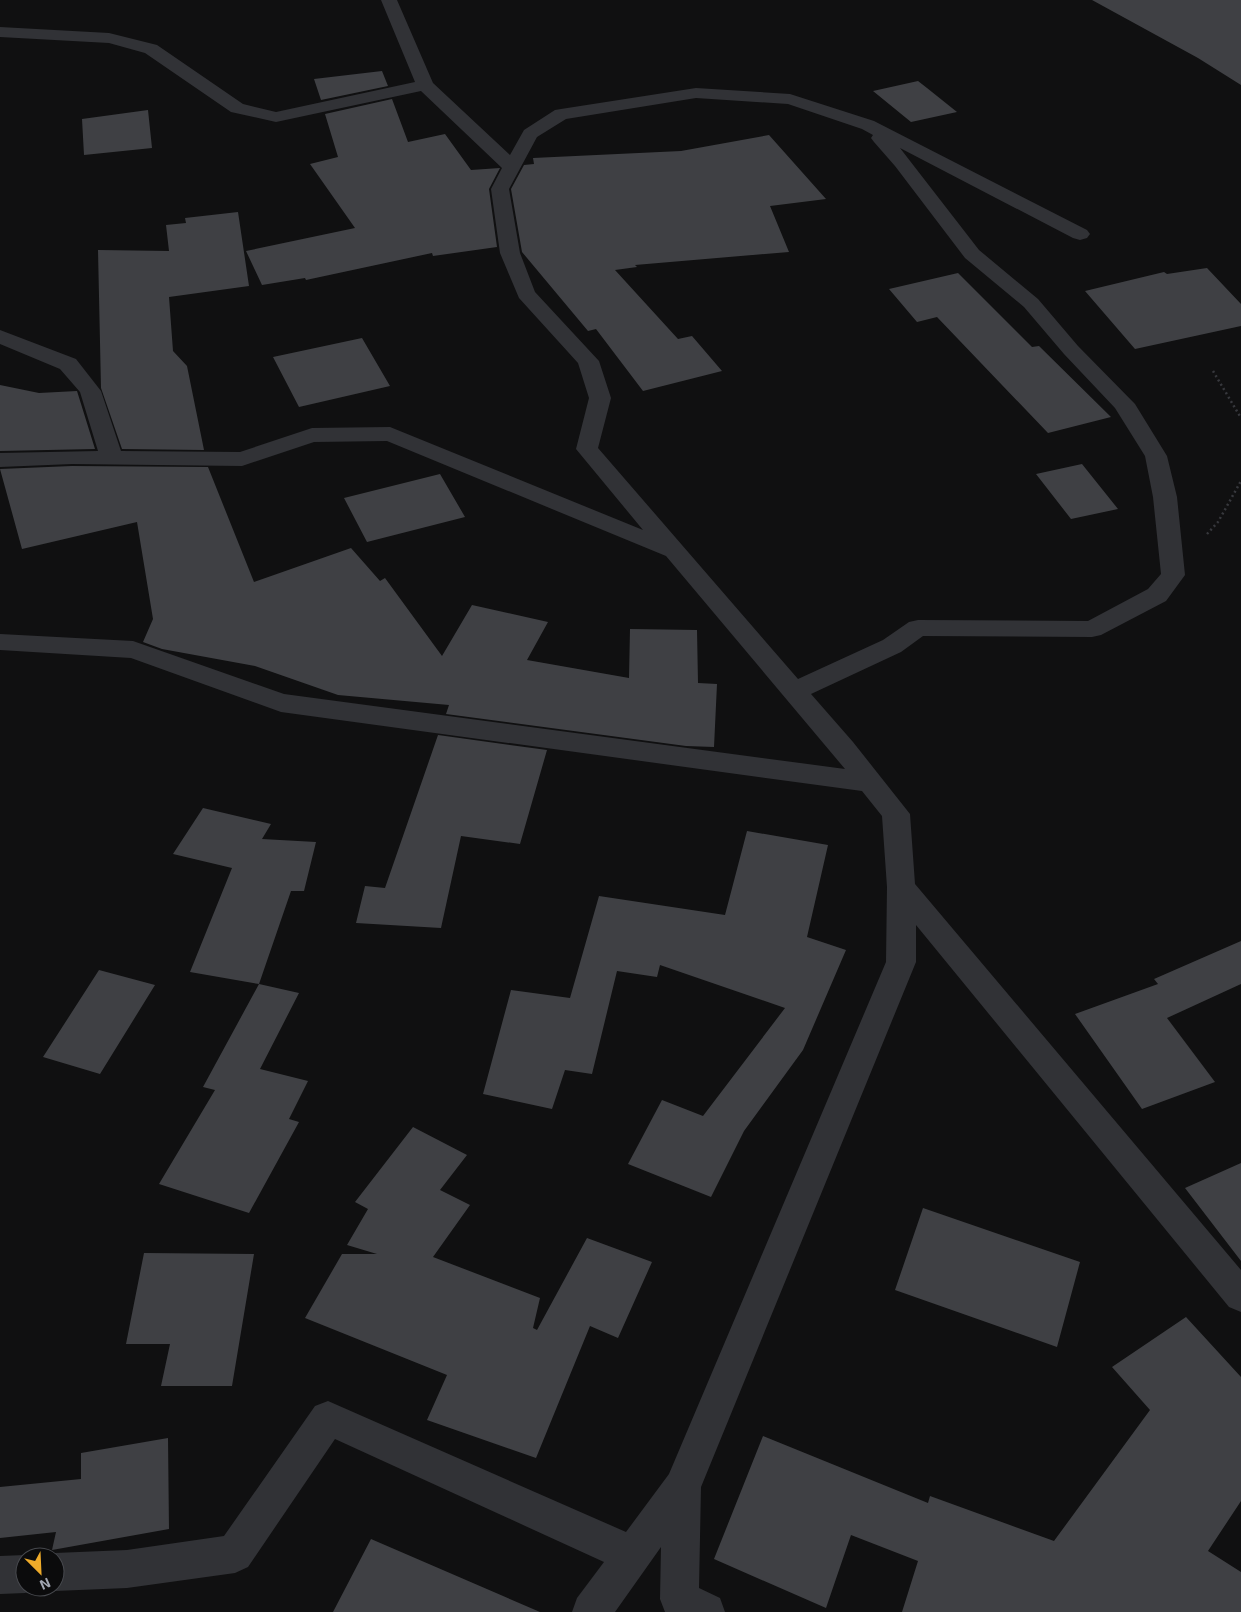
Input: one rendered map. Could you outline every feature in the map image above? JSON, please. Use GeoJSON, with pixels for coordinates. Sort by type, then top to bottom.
{"type":"FeatureCollection","features":[{"type":"Feature","properties":{"kind":"street"},"geometry":{"type":"LineString","coordinates":[[389,0],[425,85],[512,168]]}},
{"type":"Feature","properties":{"kind":"street"},"geometry":{"type":"LineString","coordinates":[[0,32],[110,38],[150,49],[237,108],[276,117],[425,85]]}},
{"type":"Feature","properties":{"kind":"street"},"geometry":{"type":"LineString","coordinates":[[591,1612],[682,1487],[901,962],[901,887],[896,814],[588,449],[600,398],[588,361],[526,294],[510,253],[500,189],[530,134],[561,114],[696,93],[790,99],[868,125],[1080,234]]}},
{"type":"Feature","properties":{"kind":"street"},"geometry":{"type":"LineString","coordinates":[[794,691],[892,646],[918,628],[1092,629],[1157,594],[1173,575],[1166,497],[1156,456],[1124,404],[1071,350],[1030,303],[972,254],[902,162],[868,125]]}},
{"type":"Feature","properties":{"kind":"street"},"geometry":{"type":"LineString","coordinates":[[0,336],[68,364],[90,391],[112,458]]}},
{"type":"Feature","properties":{"kind":"street"},"geometry":{"type":"LineString","coordinates":[[0,460],[112,458],[242,460],[312,435],[390,434],[677,553]]}},
{"type":"Feature","properties":{"kind":"street"},"geometry":{"type":"LineString","coordinates":[[0,642],[133,650],[281,703],[870,782]]}},
{"type":"Feature","properties":{"kind":"street"},"geometry":{"type":"LineString","coordinates":[[901,887],[1241,1296]]}},
{"type":"Feature","properties":{"kind":"street"},"geometry":{"type":"LineString","coordinates":[[65,1572],[127,1570],[235,1554],[328,1418],[633,1555]]}},
{"type":"Feature","properties":{"kind":"street"},"geometry":{"type":"LineString","coordinates":[[682,1487],[679,1599],[706,1612]]}},
{"type":"Feature","properties":{"kind":"street"},"geometry":{"type":"LineString","coordinates":[[0,1575],[15,1574]]}},
{"type":"Feature","properties":{"kind":"path"},"geometry":{"type":"LineString","coordinates":[[1213,371],[1241,418]]}},
{"type":"Feature","properties":{"kind":"building"},"geometry":{"type":"Polygon","coordinates":[[[1092,0],[1241,0],[1241,85],[1198,58],[1092,0]]]}},
{"type":"Feature","properties":{"kind":"building"},"geometry":{"type":"Polygon","coordinates":[[[382,71],[388,86],[321,100],[314,79],[382,71]]]}},
{"type":"Feature","properties":{"kind":"building"},"geometry":{"type":"Polygon","coordinates":[[[918,81],[957,112],[911,122],[873,91],[918,81]]]}},
{"type":"Feature","properties":{"kind":"building"},"geometry":{"type":"Polygon","coordinates":[[[392,99],[408,142],[445,134],[471,170],[500,168],[489,189],[497,247],[433,256],[432,253],[306,280],[305,278],[262,285],[246,251],[355,228],[310,164],[338,157],[325,114],[392,99]]]}},
{"type":"Feature","properties":{"kind":"building"},"geometry":{"type":"Polygon","coordinates":[[[148,110],[152,148],[84,155],[82,119],[148,110]]]}},
{"type":"Feature","properties":{"kind":"building"},"geometry":{"type":"Polygon","coordinates":[[[769,135],[826,199],[770,206],[789,252],[635,265],[637,267],[615,270],[678,339],[692,336],[722,371],[643,391],[596,329],[588,331],[522,252],[511,189],[524,165],[534,164],[533,158],[681,151],[769,135]]]}},
{"type":"Feature","properties":{"kind":"building"},"geometry":{"type":"Polygon","coordinates":[[[238,212],[249,286],[169,297],[173,351],[187,366],[204,450],[122,449],[101,388],[98,250],[169,251],[166,225],[186,223],[185,218],[238,212]]]}},
{"type":"Feature","properties":{"kind":"building"},"geometry":{"type":"Polygon","coordinates":[[[1207,268],[1241,304],[1241,326],[1135,349],[1085,291],[1164,272],[1167,274],[1207,268]]]}},
{"type":"Feature","properties":{"kind":"building"},"geometry":{"type":"Polygon","coordinates":[[[958,273],[1032,347],[1039,346],[1111,417],[1048,433],[937,317],[917,322],[889,289],[958,273]]]}},
{"type":"Feature","properties":{"kind":"building"},"geometry":{"type":"Polygon","coordinates":[[[362,338],[390,386],[299,407],[273,357],[362,338]]]}},
{"type":"Feature","properties":{"kind":"building"},"geometry":{"type":"Polygon","coordinates":[[[0,385],[39,393],[77,391],[95,449],[0,451],[0,385]]]}},
{"type":"Feature","properties":{"kind":"building"},"geometry":{"type":"Polygon","coordinates":[[[1082,464],[1118,509],[1071,519],[1036,474],[1082,464]]]}},
{"type":"Feature","properties":{"kind":"building"},"geometry":{"type":"Polygon","coordinates":[[[72,466],[208,467],[254,582],[351,548],[380,581],[385,578],[442,656],[472,605],[548,622],[527,660],[629,678],[630,629],[697,630],[698,683],[717,684],[714,747],[686,746],[446,714],[449,705],[338,695],[255,666],[162,649],[143,642],[153,619],[137,522],[22,549],[0,469],[72,466]]]}},
{"type":"Feature","properties":{"kind":"building"},"geometry":{"type":"Polygon","coordinates":[[[440,474],[465,517],[367,542],[344,498],[440,474]]]}},
{"type":"Feature","properties":{"kind":"building"},"geometry":{"type":"Polygon","coordinates":[[[438,735],[547,750],[520,844],[461,836],[441,928],[356,923],[365,886],[385,888],[438,735]]]}},
{"type":"Feature","properties":{"kind":"building"},"geometry":{"type":"Polygon","coordinates":[[[203,808],[271,824],[262,839],[316,842],[304,891],[291,891],[259,984],[190,972],[232,868],[173,854],[203,808]]]}},
{"type":"Feature","properties":{"kind":"building"},"geometry":{"type":"Polygon","coordinates":[[[747,831],[828,845],[807,937],[846,950],[803,1050],[744,1131],[711,1197],[628,1164],[662,1100],[703,1116],[785,1008],[660,965],[657,977],[617,971],[592,1074],[565,1070],[552,1109],[483,1094],[511,990],[570,998],[599,896],[725,915],[747,831]]]}},
{"type":"Feature","properties":{"kind":"building"},"geometry":{"type":"Polygon","coordinates":[[[1241,941],[1241,984],[1167,1018],[1215,1082],[1142,1109],[1075,1014],[1158,984],[1154,979],[1241,941]]]}},
{"type":"Feature","properties":{"kind":"building"},"geometry":{"type":"Polygon","coordinates":[[[99,970],[155,985],[100,1074],[43,1057],[99,970]]]}},
{"type":"Feature","properties":{"kind":"building"},"geometry":{"type":"Polygon","coordinates":[[[259,984],[299,993],[260,1069],[308,1081],[289,1119],[299,1122],[249,1213],[159,1184],[215,1090],[203,1087],[259,984]]]}},
{"type":"Feature","properties":{"kind":"building"},"geometry":{"type":"Polygon","coordinates":[[[413,1127],[467,1155],[440,1190],[470,1205],[433,1257],[540,1298],[533,1328],[537,1330],[587,1238],[652,1262],[618,1338],[590,1326],[536,1458],[427,1420],[447,1375],[305,1318],[342,1254],[377,1254],[347,1245],[368,1209],[355,1202],[413,1127]]]}},
{"type":"Feature","properties":{"kind":"building"},"geometry":{"type":"Polygon","coordinates":[[[1241,1163],[1241,1261],[1185,1188],[1241,1163]]]}},
{"type":"Feature","properties":{"kind":"building"},"geometry":{"type":"Polygon","coordinates":[[[923,1208],[1080,1262],[1057,1347],[895,1290],[923,1208]]]}},
{"type":"Feature","properties":{"kind":"building"},"geometry":{"type":"Polygon","coordinates":[[[144,1253],[254,1254],[232,1386],[161,1386],[170,1344],[126,1344],[144,1253]]]}},
{"type":"Feature","properties":{"kind":"building"},"geometry":{"type":"Polygon","coordinates":[[[1186,1317],[1241,1377],[1241,1501],[1208,1551],[1241,1572],[1241,1612],[902,1612],[918,1561],[851,1535],[826,1608],[714,1559],[763,1436],[928,1503],[930,1496],[1054,1541],[1150,1410],[1112,1367],[1186,1317]]]}},
{"type":"Feature","properties":{"kind":"building"},"geometry":{"type":"Polygon","coordinates":[[[168,1438],[169,1529],[65,1548],[53,1547],[56,1532],[0,1538],[0,1487],[81,1479],[81,1453],[168,1438]]]}},
{"type":"Feature","properties":{"kind":"building"},"geometry":{"type":"Polygon","coordinates":[[[371,1539],[540,1612],[333,1612],[371,1539]]]}}]}
